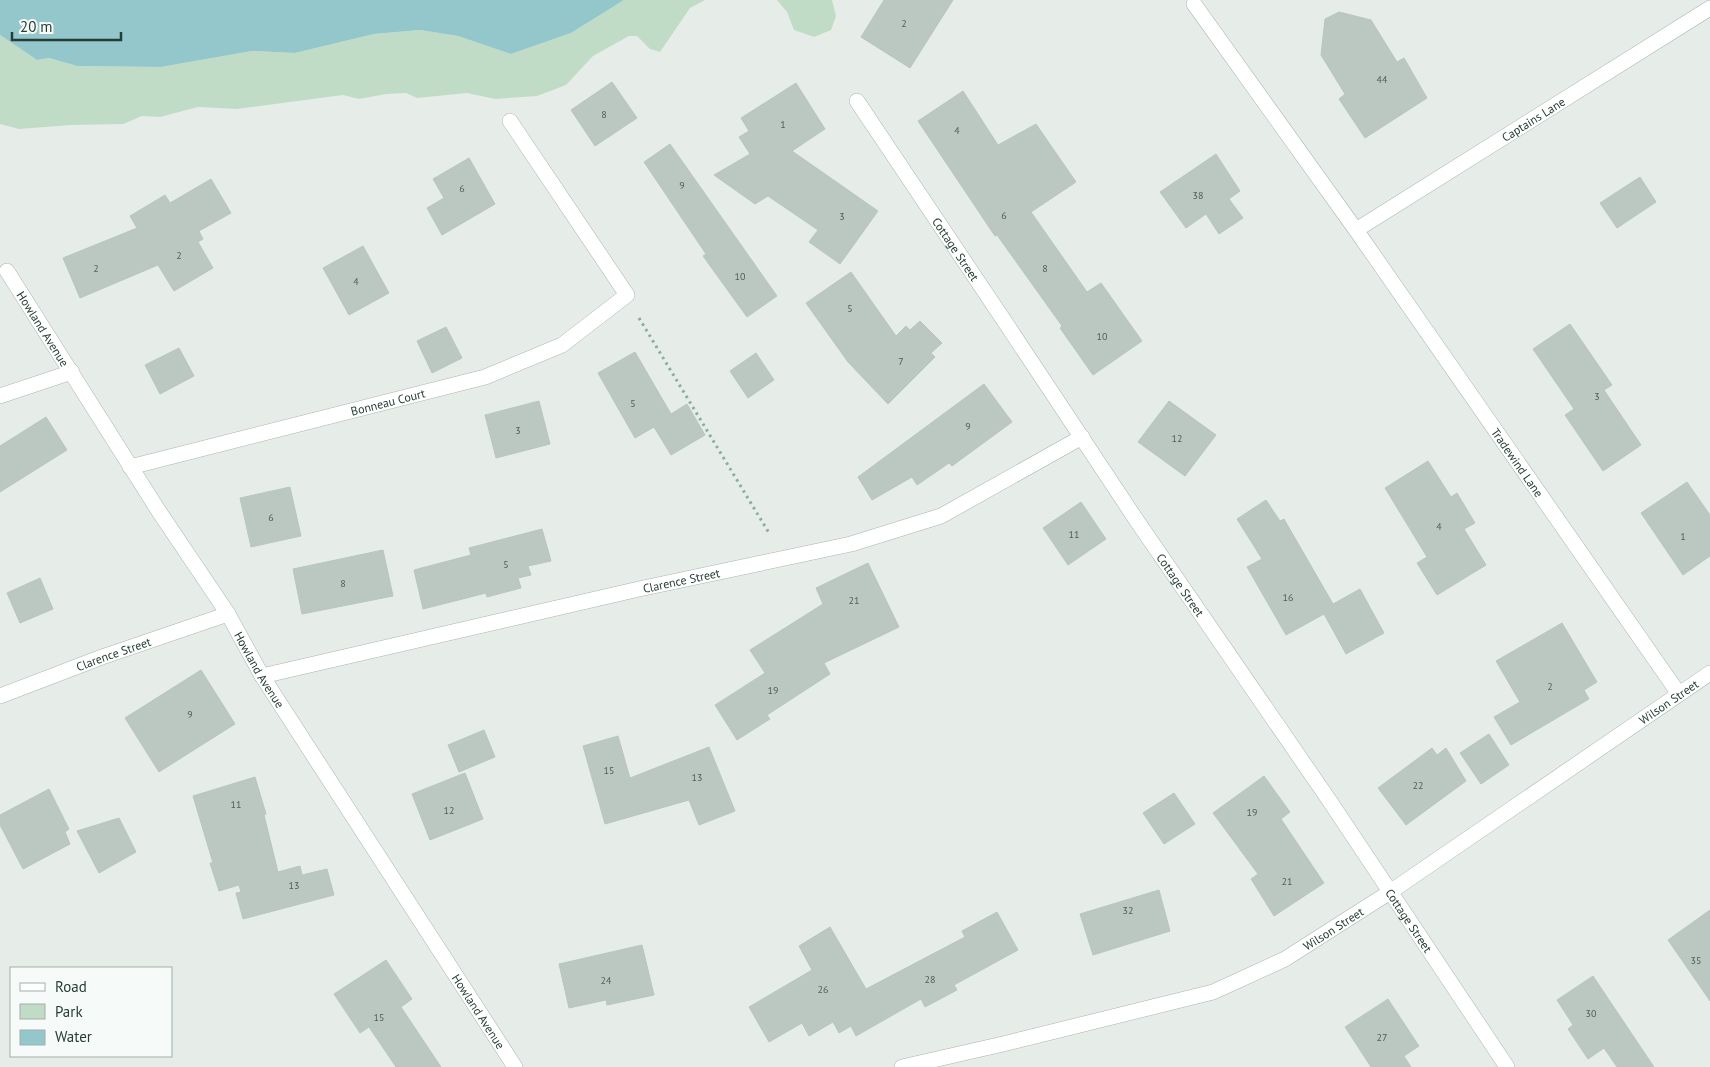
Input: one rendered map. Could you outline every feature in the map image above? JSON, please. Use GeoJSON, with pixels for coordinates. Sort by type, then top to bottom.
{"type":"FeatureCollection","features":[{"type":"Feature","properties":{"kind":"street","name":"Tradewind Lane"},"geometry":{"type":"LineString","coordinates":[[1194,4],[1356,230],[1679,694]]}},
{"type":"Feature","properties":{"kind":"street","name":"Captains Lane"},"geometry":{"type":"LineString","coordinates":[[1356,230],[1710,8]]}},
{"type":"Feature","properties":{"kind":"street","name":"Cottage Street"},"geometry":{"type":"LineString","coordinates":[[857,101],[1137,521],[1507,1067]]}},
{"type":"Feature","properties":{"kind":"street"},"geometry":{"type":"LineString","coordinates":[[510,121],[627,295]]}},
{"type":"Feature","properties":{"kind":"street","name":"Howland Avenue"},"geometry":{"type":"LineString","coordinates":[[7,270],[130,467],[228,614],[262,676],[515,1067]]}},
{"type":"Feature","properties":{"kind":"street","name":"Bonneau Court"},"geometry":{"type":"LineString","coordinates":[[130,467],[485,377],[562,344],[627,295]]}},
{"type":"Feature","properties":{"kind":"street"},"geometry":{"type":"LineString","coordinates":[[0,396],[72,372]]}},
{"type":"Feature","properties":{"kind":"street","name":"Clarence Street"},"geometry":{"type":"LineString","coordinates":[[262,676],[639,589],[851,544],[941,516],[1082,437]]}},
{"type":"Feature","properties":{"kind":"street","name":"Clarence Street"},"geometry":{"type":"LineString","coordinates":[[0,696],[102,657],[228,614]]}},
{"type":"Feature","properties":{"kind":"street","name":"Wilson Street"},"geometry":{"type":"LineString","coordinates":[[902,1067],[1214,992],[1285,960],[1390,892],[1710,672]]}},
{"type":"Feature","properties":{"kind":"path"},"geometry":{"type":"LineString","coordinates":[[627,295],[635,312],[784,559]]}},
{"type":"Feature","properties":{"kind":"green space"},"geometry":{"type":"Polygon","coordinates":[[[624,0],[705,0],[690,8],[660,52],[650,49],[637,36],[629,36],[593,56],[566,85],[537,96],[495,99],[467,93],[417,98],[406,93],[386,94],[359,99],[343,95],[237,109],[198,107],[160,117],[142,116],[123,124],[19,129],[0,124],[0,35],[37,60],[49,58],[77,66],[161,67],[252,51],[295,53],[374,34],[420,30],[458,36],[511,54],[571,33],[624,0]]]}},
{"type":"Feature","properties":{"kind":"green space"},"geometry":{"type":"Polygon","coordinates":[[[777,0],[832,0],[836,16],[831,30],[814,37],[794,30],[787,12],[777,0]]]}},
{"type":"Feature","properties":{"kind":"water"},"geometry":{"type":"Polygon","coordinates":[[[0,0],[624,0],[571,33],[511,54],[458,36],[420,30],[374,34],[295,53],[252,51],[161,67],[77,66],[49,58],[37,60],[0,35],[0,0]]]}},
{"type":"Feature","properties":{"kind":"building"},"geometry":{"type":"Polygon","coordinates":[[[884,0],[953,0],[910,68],[861,37],[884,0]]]}},
{"type":"Feature","properties":{"kind":"building"},"geometry":{"type":"Polygon","coordinates":[[[1339,12],[1371,20],[1397,62],[1404,58],[1427,98],[1365,138],[1339,99],[1345,94],[1321,55],[1325,19],[1339,12]]]}},
{"type":"Feature","properties":{"kind":"building"},"geometry":{"type":"Polygon","coordinates":[[[612,82],[637,118],[595,146],[571,110],[612,82]]]}},
{"type":"Feature","properties":{"kind":"building"},"geometry":{"type":"Polygon","coordinates":[[[796,83],[825,129],[792,151],[878,211],[840,264],[809,242],[818,230],[768,196],[755,204],[714,175],[750,154],[739,137],[749,131],[741,118],[796,83]]]}},
{"type":"Feature","properties":{"kind":"building"},"geometry":{"type":"Polygon","coordinates":[[[963,91],[998,145],[1036,124],[1076,182],[1031,212],[1087,292],[1101,283],[1142,341],[1093,375],[1060,328],[1062,326],[997,235],[995,236],[918,121],[963,91]]]}},
{"type":"Feature","properties":{"kind":"building"},"geometry":{"type":"Polygon","coordinates":[[[670,144],[777,296],[747,317],[703,256],[706,254],[644,162],[670,144]]]}},
{"type":"Feature","properties":{"kind":"building"},"geometry":{"type":"Polygon","coordinates":[[[1216,154],[1240,191],[1229,199],[1243,218],[1219,234],[1206,214],[1186,228],[1160,192],[1216,154]]]}},
{"type":"Feature","properties":{"kind":"building"},"geometry":{"type":"Polygon","coordinates":[[[469,158],[495,204],[442,235],[427,208],[444,198],[433,179],[469,158]]]}},
{"type":"Feature","properties":{"kind":"building"},"geometry":{"type":"Polygon","coordinates":[[[1640,177],[1656,202],[1617,228],[1600,203],[1640,177]]]}},
{"type":"Feature","properties":{"kind":"building"},"geometry":{"type":"Polygon","coordinates":[[[211,179],[231,213],[199,231],[203,239],[198,242],[213,268],[174,291],[158,265],[80,298],[63,258],[137,228],[130,216],[165,195],[170,203],[211,179]]]}},
{"type":"Feature","properties":{"kind":"building"},"geometry":{"type":"Polygon","coordinates":[[[363,246],[389,293],[349,315],[323,268],[363,246]]]}},
{"type":"Feature","properties":{"kind":"building"},"geometry":{"type":"Polygon","coordinates":[[[851,272],[896,336],[906,326],[910,330],[920,321],[942,343],[931,353],[935,357],[888,404],[848,362],[806,303],[851,272]]]}},
{"type":"Feature","properties":{"kind":"building"},"geometry":{"type":"Polygon","coordinates":[[[1570,324],[1612,385],[1604,390],[1641,445],[1603,471],[1565,415],[1574,409],[1533,349],[1570,324]]]}},
{"type":"Feature","properties":{"kind":"building"},"geometry":{"type":"Polygon","coordinates":[[[446,327],[462,358],[432,373],[417,341],[446,327]]]}},
{"type":"Feature","properties":{"kind":"building"},"geometry":{"type":"Polygon","coordinates":[[[179,348],[194,376],[160,394],[145,365],[179,348]]]}},
{"type":"Feature","properties":{"kind":"building"},"geometry":{"type":"Polygon","coordinates":[[[635,352],[671,414],[687,404],[705,435],[671,455],[654,427],[635,438],[598,373],[635,352]]]}},
{"type":"Feature","properties":{"kind":"building"},"geometry":{"type":"Polygon","coordinates":[[[756,353],[774,380],[748,398],[730,371],[756,353]]]}},
{"type":"Feature","properties":{"kind":"building"},"geometry":{"type":"Polygon","coordinates":[[[984,384],[1012,422],[952,466],[949,463],[917,485],[912,477],[872,500],[858,477],[984,384]]]}},
{"type":"Feature","properties":{"kind":"building"},"geometry":{"type":"Polygon","coordinates":[[[539,401],[550,444],[496,458],[485,415],[539,401]]]}},
{"type":"Feature","properties":{"kind":"building"},"geometry":{"type":"Polygon","coordinates":[[[1169,401],[1216,435],[1185,476],[1138,442],[1169,401]]]}},
{"type":"Feature","properties":{"kind":"building"},"geometry":{"type":"Polygon","coordinates":[[[46,417],[67,450],[0,492],[0,446],[46,417]]]}},
{"type":"Feature","properties":{"kind":"building"},"geometry":{"type":"Polygon","coordinates":[[[1428,461],[1451,497],[1457,493],[1475,523],[1464,529],[1486,565],[1437,595],[1417,563],[1427,557],[1385,488],[1428,461]]]}},
{"type":"Feature","properties":{"kind":"building"},"geometry":{"type":"Polygon","coordinates":[[[1687,482],[1710,515],[1710,556],[1683,575],[1641,513],[1687,482]]]}},
{"type":"Feature","properties":{"kind":"building"},"geometry":{"type":"Polygon","coordinates":[[[290,487],[301,536],[251,547],[240,498],[290,487]]]}},
{"type":"Feature","properties":{"kind":"building"},"geometry":{"type":"Polygon","coordinates":[[[1266,500],[1280,521],[1284,519],[1333,604],[1360,589],[1384,633],[1346,654],[1324,614],[1286,635],[1247,567],[1262,559],[1237,519],[1266,500]]]}},
{"type":"Feature","properties":{"kind":"building"},"geometry":{"type":"Polygon","coordinates":[[[1081,502],[1106,539],[1068,565],[1043,528],[1081,502]]]}},
{"type":"Feature","properties":{"kind":"building"},"geometry":{"type":"Polygon","coordinates":[[[542,529],[551,561],[528,566],[531,575],[518,578],[521,588],[487,597],[486,593],[423,609],[414,570],[471,555],[469,548],[542,529]]]}},
{"type":"Feature","properties":{"kind":"building"},"geometry":{"type":"Polygon","coordinates":[[[383,550],[393,596],[302,614],[293,569],[383,550]]]}},
{"type":"Feature","properties":{"kind":"building"},"geometry":{"type":"Polygon","coordinates":[[[868,563],[899,627],[824,663],[830,674],[767,715],[770,719],[737,740],[715,705],[765,673],[750,650],[823,604],[816,588],[868,563]]]}},
{"type":"Feature","properties":{"kind":"building"},"geometry":{"type":"Polygon","coordinates":[[[40,578],[53,609],[20,623],[7,593],[40,578]]]}},
{"type":"Feature","properties":{"kind":"building"},"geometry":{"type":"Polygon","coordinates":[[[1562,623],[1597,682],[1584,690],[1589,699],[1511,745],[1494,717],[1520,702],[1496,661],[1562,623]]]}},
{"type":"Feature","properties":{"kind":"building"},"geometry":{"type":"Polygon","coordinates":[[[201,670],[235,724],[159,772],[125,718],[201,670]]]}},
{"type":"Feature","properties":{"kind":"building"},"geometry":{"type":"Polygon","coordinates":[[[484,730],[495,757],[459,772],[448,745],[484,730]]]}},
{"type":"Feature","properties":{"kind":"building"},"geometry":{"type":"Polygon","coordinates":[[[1489,734],[1509,765],[1481,784],[1460,753],[1489,734]]]}},
{"type":"Feature","properties":{"kind":"building"},"geometry":{"type":"Polygon","coordinates":[[[618,736],[630,778],[709,747],[735,811],[699,825],[689,800],[605,824],[583,746],[618,736]]]}},
{"type":"Feature","properties":{"kind":"building"},"geometry":{"type":"Polygon","coordinates":[[[1432,748],[1437,755],[1446,748],[1466,781],[1406,825],[1378,788],[1432,748]]]}},
{"type":"Feature","properties":{"kind":"building"},"geometry":{"type":"Polygon","coordinates":[[[465,773],[483,819],[430,840],[412,794],[465,773]]]}},
{"type":"Feature","properties":{"kind":"building"},"geometry":{"type":"Polygon","coordinates":[[[1264,776],[1290,812],[1281,819],[1324,883],[1274,916],[1251,879],[1258,874],[1213,813],[1264,776]]]}},
{"type":"Feature","properties":{"kind":"building"},"geometry":{"type":"Polygon","coordinates":[[[255,777],[266,814],[264,815],[278,872],[300,866],[302,875],[327,869],[334,895],[243,919],[236,893],[241,892],[239,885],[219,891],[210,863],[213,863],[193,796],[255,777]]]}},
{"type":"Feature","properties":{"kind":"building"},"geometry":{"type":"Polygon","coordinates":[[[49,789],[69,829],[65,832],[70,844],[23,869],[0,825],[0,815],[49,789]]]}},
{"type":"Feature","properties":{"kind":"building"},"geometry":{"type":"Polygon","coordinates":[[[1174,793],[1195,824],[1164,844],[1143,813],[1174,793]]]}},
{"type":"Feature","properties":{"kind":"building"},"geometry":{"type":"Polygon","coordinates":[[[119,818],[136,852],[99,873],[77,831],[119,818]]]}},
{"type":"Feature","properties":{"kind":"building"},"geometry":{"type":"Polygon","coordinates":[[[1159,890],[1170,931],[1093,955],[1080,914],[1159,890]]]}},
{"type":"Feature","properties":{"kind":"building"},"geometry":{"type":"Polygon","coordinates":[[[1710,910],[1710,1001],[1668,940],[1710,910]]]}},
{"type":"Feature","properties":{"kind":"building"},"geometry":{"type":"Polygon","coordinates":[[[997,912],[1018,950],[954,985],[957,990],[925,1007],[921,999],[856,1036],[851,1026],[839,1033],[833,1022],[809,1036],[802,1023],[769,1042],[749,1007],[812,970],[799,946],[830,927],[866,989],[965,937],[962,931],[997,912]]]}},
{"type":"Feature","properties":{"kind":"building"},"geometry":{"type":"Polygon","coordinates":[[[642,945],[654,995],[607,1005],[606,1000],[569,1008],[559,964],[642,945]]]}},
{"type":"Feature","properties":{"kind":"building"},"geometry":{"type":"Polygon","coordinates":[[[386,960],[412,999],[401,1007],[441,1067],[396,1067],[369,1027],[360,1033],[334,994],[386,960]]]}},
{"type":"Feature","properties":{"kind":"building"},"geometry":{"type":"Polygon","coordinates":[[[1593,976],[1654,1067],[1617,1067],[1604,1048],[1588,1059],[1568,1029],[1573,1025],[1557,1000],[1593,976]]]}},
{"type":"Feature","properties":{"kind":"building"},"geometry":{"type":"Polygon","coordinates":[[[1388,999],[1419,1046],[1404,1056],[1411,1067],[1371,1067],[1345,1027],[1388,999]]]}}]}
